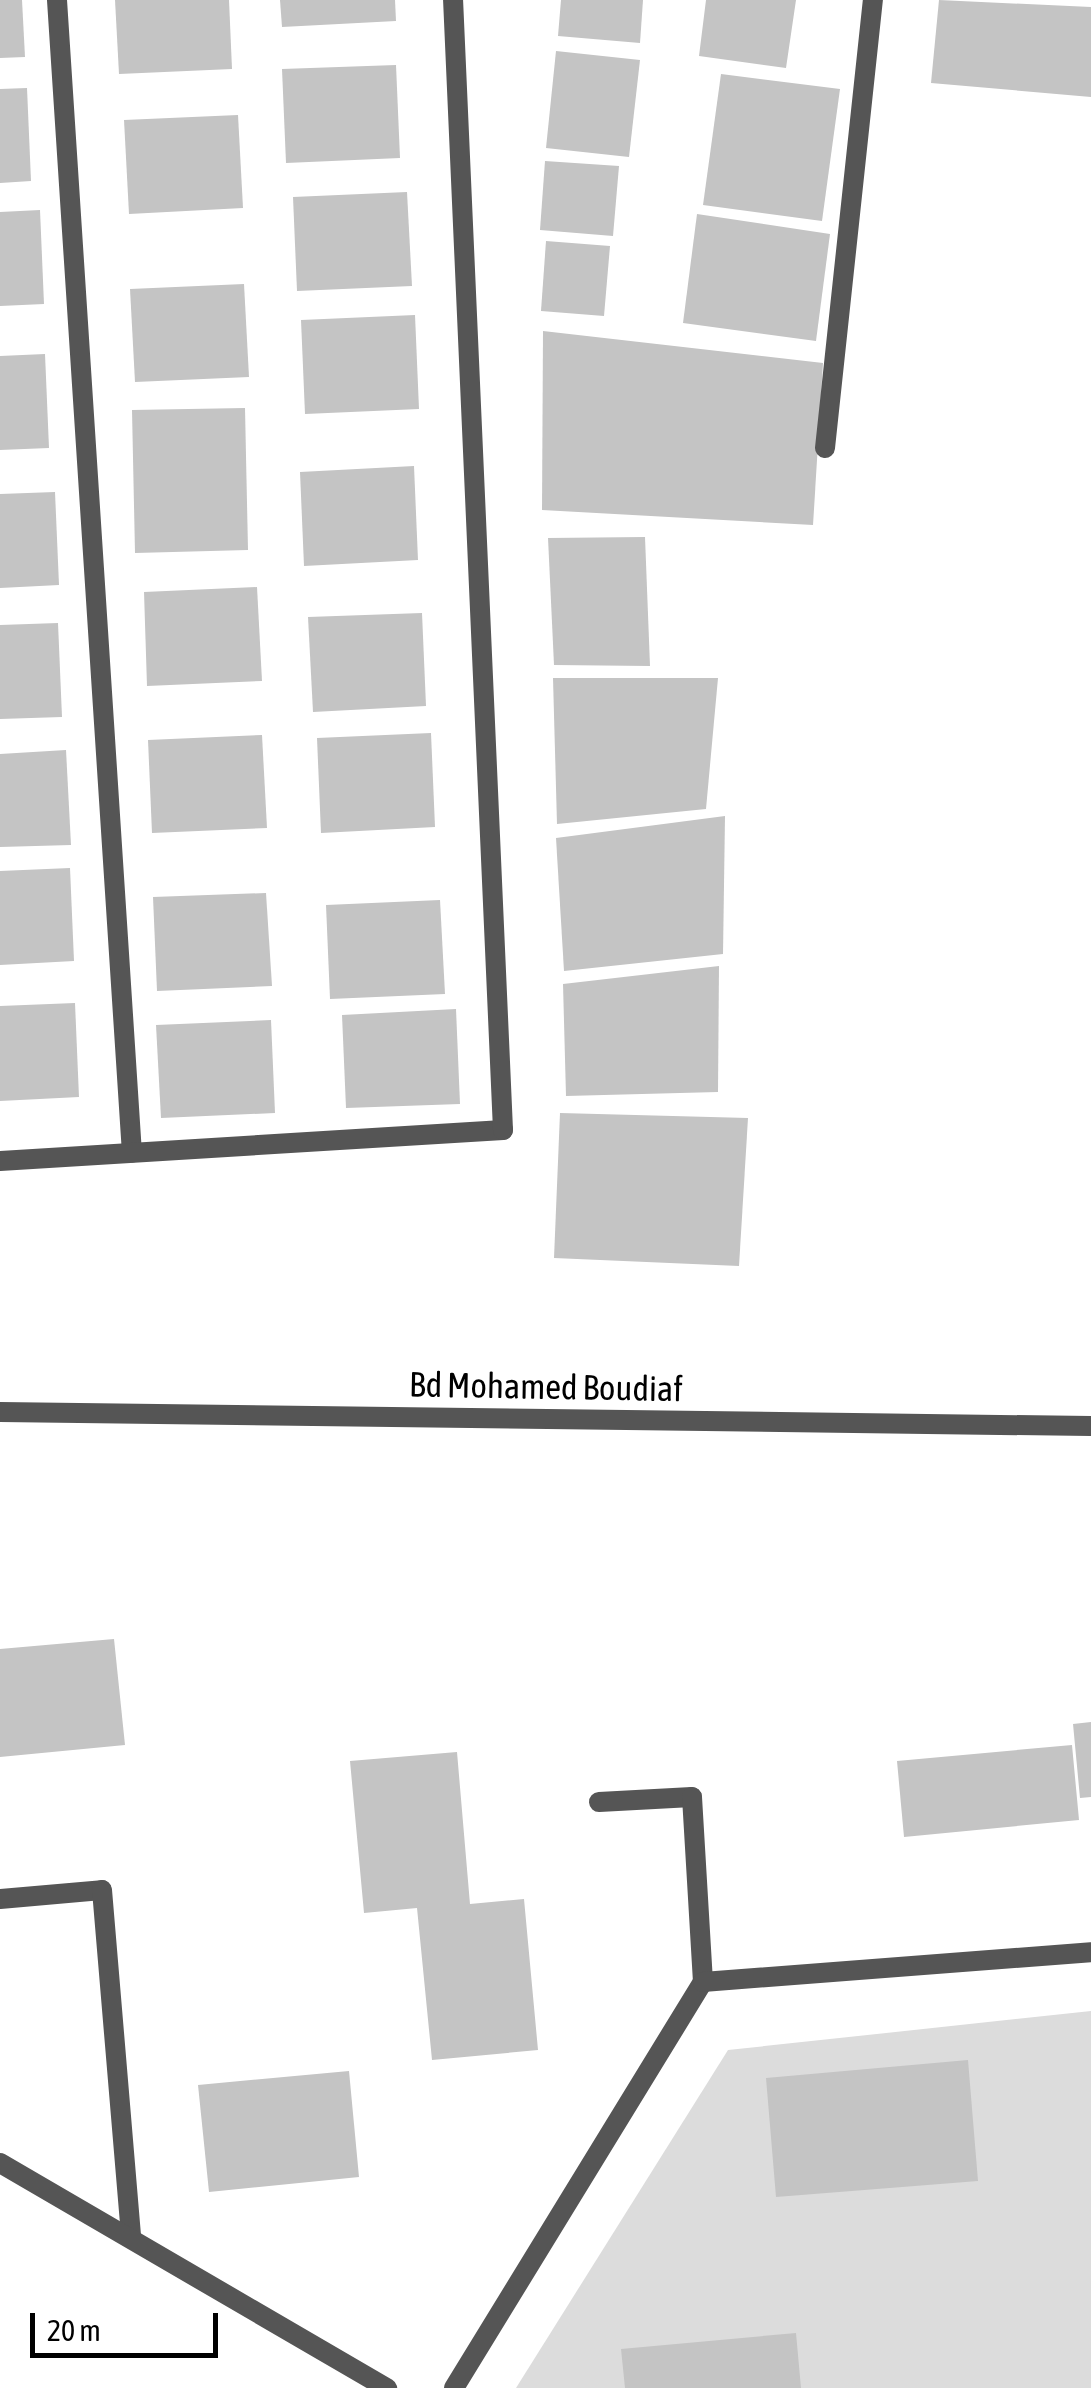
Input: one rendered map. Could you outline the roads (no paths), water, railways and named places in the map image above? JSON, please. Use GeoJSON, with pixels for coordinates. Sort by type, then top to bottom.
{"type":"FeatureCollection","features":[{"type":"Feature","properties":{"kind":"street"},"geometry":{"type":"LineString","coordinates":[[57,0],[132,1153]]}},
{"type":"Feature","properties":{"kind":"street"},"geometry":{"type":"LineString","coordinates":[[0,1160],[504,1130],[453,0]]}},
{"type":"Feature","properties":{"kind":"street"},"geometry":{"type":"LineString","coordinates":[[825,448],[873,0]]}},
{"type":"Feature","properties":{"kind":"street","name":"Bd Mohamed Boudiaf"},"geometry":{"type":"LineString","coordinates":[[0,1412],[1091,1426]]}},
{"type":"Feature","properties":{"kind":"street"},"geometry":{"type":"LineString","coordinates":[[454,2388],[704,1982],[692,1797],[599,1802]]}},
{"type":"Feature","properties":{"kind":"street"},"geometry":{"type":"LineString","coordinates":[[0,1898],[102,1890],[131,2238]]}},
{"type":"Feature","properties":{"kind":"street"},"geometry":{"type":"LineString","coordinates":[[704,1982],[1091,1952]]}},
{"type":"Feature","properties":{"kind":"street"},"geometry":{"type":"LineString","coordinates":[[0,2163],[387,2388]]}}]}
